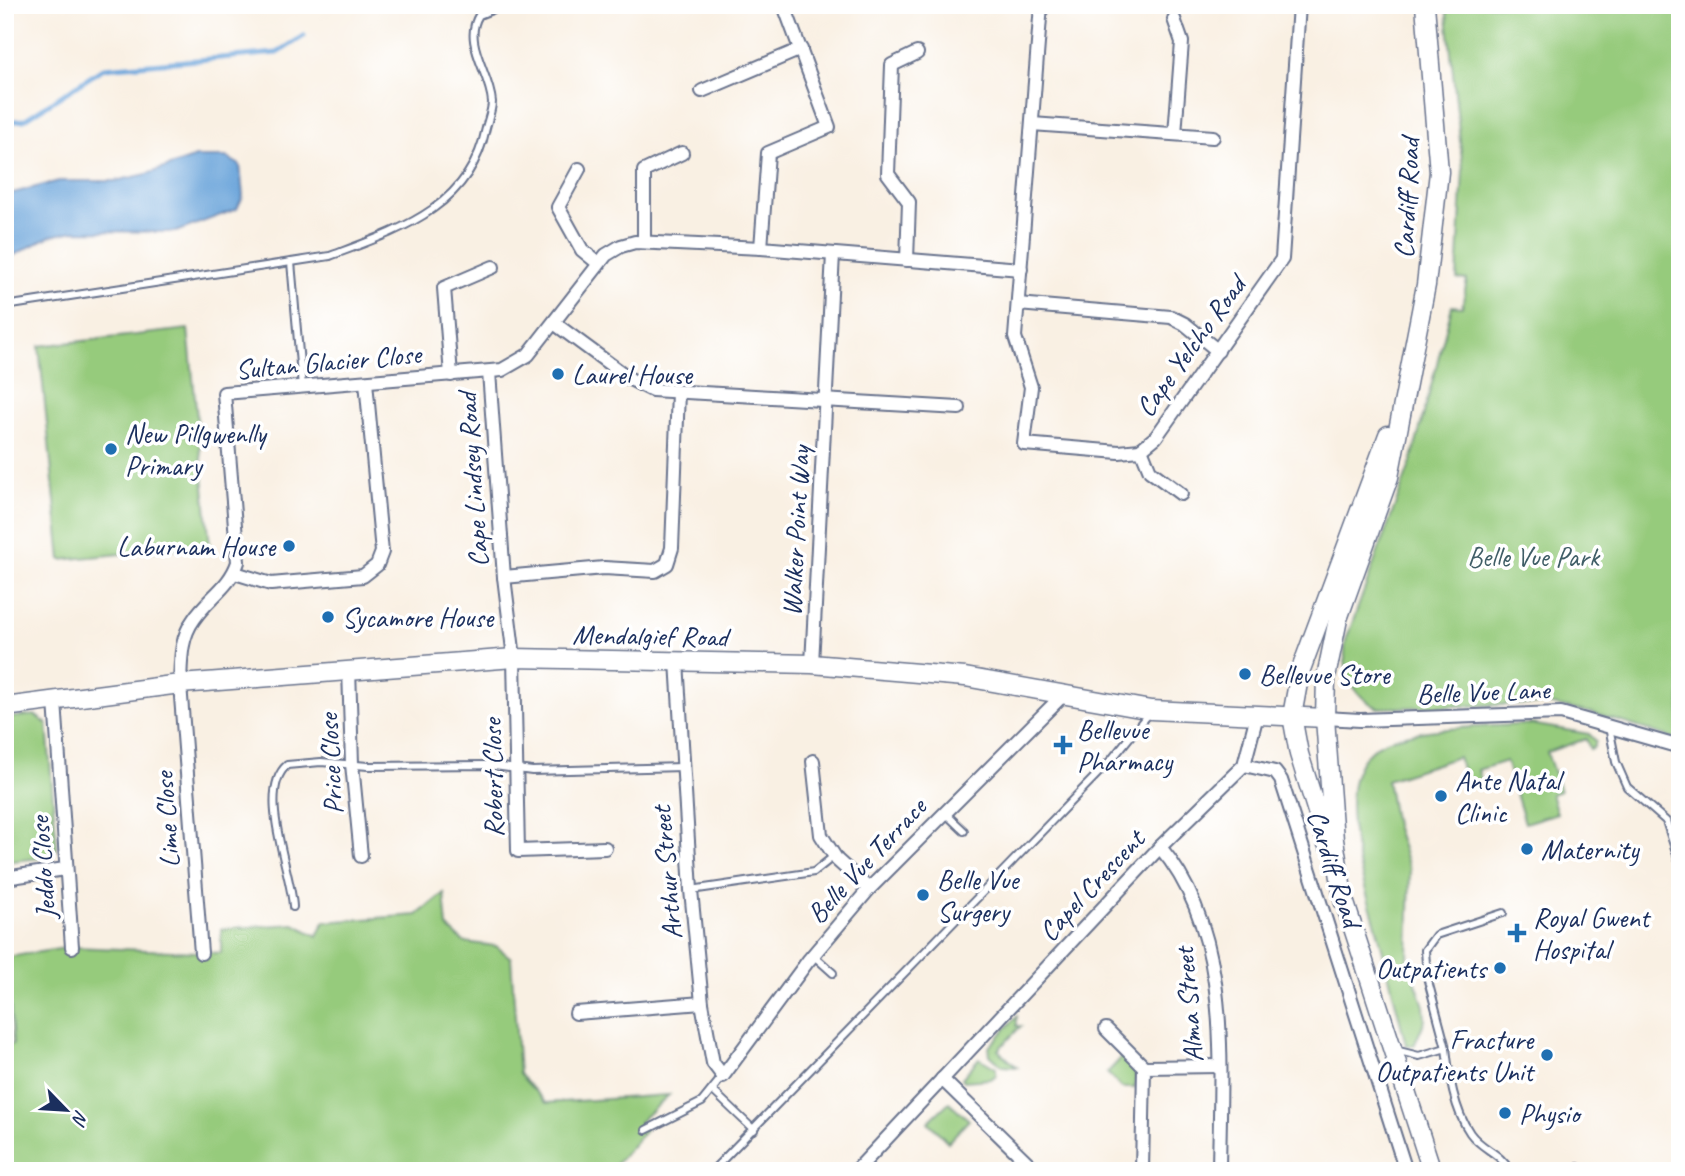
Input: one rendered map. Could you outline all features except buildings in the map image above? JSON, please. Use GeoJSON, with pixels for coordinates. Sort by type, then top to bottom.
{"type":"FeatureCollection","features":[{"type":"Feature","properties":{"kind":"main road","name":"Cardiff Road"},"geometry":{"type":"LineString","coordinates":[[1344,903],[1334,840],[1325,718],[1328,664],[1338,620],[1389,477],[1426,285],[1439,172],[1425,5]]}},
{"type":"Feature","properties":{"kind":"main road","name":"Cardiff Road"},"geometry":{"type":"LineString","coordinates":[[1404,392],[1300,672],[1292,716],[1299,754],[1344,903],[1432,1171]]}},
{"type":"Feature","properties":{"kind":"main road","name":"Mendalgief Road"},"geometry":{"type":"LineString","coordinates":[[5,707],[180,684],[514,658],[812,664],[965,677],[1151,710],[1292,716]]}},
{"type":"Feature","properties":{"kind":"main road"},"geometry":{"type":"LineString","coordinates":[[1292,716],[1325,718]]}},
{"type":"Feature","properties":{"kind":"street","name":"Cape Yelcho Road"},"geometry":{"type":"LineString","coordinates":[[1041,5],[1015,337],[1031,387],[1024,444],[1119,452],[1141,449],[1156,437],[1282,259],[1299,5]]}},
{"type":"Feature","properties":{"kind":"street"},"geometry":{"type":"LineString","coordinates":[[761,248],[768,153],[829,127],[786,11]]}},
{"type":"Feature","properties":{"kind":"street"},"geometry":{"type":"LineString","coordinates":[[1174,19],[1182,42],[1175,134]]}},
{"type":"Feature","properties":{"kind":"street"},"geometry":{"type":"LineString","coordinates":[[702,91],[801,49]]}},
{"type":"Feature","properties":{"kind":"street"},"geometry":{"type":"LineString","coordinates":[[907,260],[909,202],[888,174],[892,65],[917,53]]}},
{"type":"Feature","properties":{"kind":"street"},"geometry":{"type":"LineString","coordinates":[[1032,124],[1213,137]]}},
{"type":"Feature","properties":{"kind":"street"},"geometry":{"type":"LineString","coordinates":[[644,242],[644,171],[682,153]]}},
{"type":"Feature","properties":{"kind":"street"},"geometry":{"type":"LineString","coordinates":[[579,169],[558,207],[582,250],[598,263]]}},
{"type":"Feature","properties":{"kind":"street","name":"Cape Lindsey Road"},"geometry":{"type":"LineString","coordinates":[[514,658],[503,577],[489,372],[517,364],[528,355],[598,263],[621,246],[644,242],[761,248],[1021,269]]}},
{"type":"Feature","properties":{"kind":"street","name":"Walker Point Way"},"geometry":{"type":"LineString","coordinates":[[812,664],[833,254]]}},
{"type":"Feature","properties":{"kind":"street","name":"Sultan Glacier Close"},"geometry":{"type":"LineString","coordinates":[[451,375],[444,288],[493,267]]}},
{"type":"Feature","properties":{"kind":"street"},"geometry":{"type":"LineString","coordinates":[[1018,304],[1171,317],[1185,324],[1218,351]]}},
{"type":"Feature","properties":{"kind":"street"},"geometry":{"type":"LineString","coordinates":[[554,323],[639,386],[678,392],[959,408]]}},
{"type":"Feature","properties":{"kind":"street","name":"Sultan Glacier Close"},"geometry":{"type":"LineString","coordinates":[[235,573],[240,552],[224,393],[489,372]]}},
{"type":"Feature","properties":{"kind":"street"},"geometry":{"type":"LineString","coordinates":[[180,684],[182,650],[191,624],[235,573],[271,584],[363,576],[377,565],[382,552],[366,382]]}},
{"type":"Feature","properties":{"kind":"street"},"geometry":{"type":"LineString","coordinates":[[503,577],[604,568],[655,572],[667,564],[672,548],[678,392]]}},
{"type":"Feature","properties":{"kind":"street"},"geometry":{"type":"LineString","coordinates":[[1141,449],[1150,471],[1181,494]]}},
{"type":"Feature","properties":{"kind":"street","name":"Robert Close"},"geometry":{"type":"LineString","coordinates":[[514,658],[518,851],[605,848]]}},
{"type":"Feature","properties":{"kind":"street","name":"Arthur Street"},"geometry":{"type":"LineString","coordinates":[[677,661],[691,890],[702,1003],[713,1063],[723,1076]]}},
{"type":"Feature","properties":{"kind":"street","name":"Price Close"},"geometry":{"type":"LineString","coordinates":[[349,669],[352,764],[360,856]]}},
{"type":"Feature","properties":{"kind":"street","name":"Lime Close"},"geometry":{"type":"LineString","coordinates":[[180,684],[201,953]]}},
{"type":"Feature","properties":{"kind":"street","name":"Belle Vue Terrace"},"geometry":{"type":"LineString","coordinates":[[723,1076],[813,955],[869,889],[943,812],[1064,694]]}},
{"type":"Feature","properties":{"kind":"street","name":"Jeddo Close"},"geometry":{"type":"LineString","coordinates":[[55,701],[72,947]]}},
{"type":"Feature","properties":{"kind":"street","name":"Belle Vue Lane"},"geometry":{"type":"LineString","coordinates":[[1325,718],[1360,720],[1541,711],[1576,715],[1680,747]]}},
{"type":"Feature","properties":{"kind":"street"},"geometry":{"type":"LineString","coordinates":[[1244,765],[1256,715]]}},
{"type":"Feature","properties":{"kind":"street"},"geometry":{"type":"LineString","coordinates":[[813,761],[821,835],[834,856],[869,889]]}},
{"type":"Feature","properties":{"kind":"street","name":"Capel Crescent"},"geometry":{"type":"LineString","coordinates":[[856,1171],[1160,847],[1244,765]]}},
{"type":"Feature","properties":{"kind":"street","name":"Cardiff Road"},"geometry":{"type":"LineString","coordinates":[[1244,765],[1275,772],[1281,780],[1406,1171]]}},
{"type":"Feature","properties":{"kind":"street","name":"Alma Street"},"geometry":{"type":"LineString","coordinates":[[1160,847],[1174,863],[1206,933],[1213,960],[1220,1066],[1219,1171]]}},
{"type":"Feature","properties":{"kind":"street"},"geometry":{"type":"LineString","coordinates":[[5,878],[65,869]]}},
{"type":"Feature","properties":{"kind":"street"},"geometry":{"type":"LineString","coordinates":[[576,1013],[702,1003]]}},
{"type":"Feature","properties":{"kind":"street"},"geometry":{"type":"LineString","coordinates":[[1106,1029],[1144,1067],[1220,1066]]}},
{"type":"Feature","properties":{"kind":"street"},"geometry":{"type":"LineString","coordinates":[[1142,1171],[1144,1067]]}},
{"type":"Feature","properties":{"kind":"street"},"geometry":{"type":"LineString","coordinates":[[942,1079],[1036,1171]]}},
{"type":"Feature","properties":{"kind":"lane"},"geometry":{"type":"LineString","coordinates":[[5,306],[330,256],[380,237],[449,200],[470,173],[482,149],[492,102],[471,32],[474,22],[485,12],[504,5]]}},
{"type":"Feature","properties":{"kind":"lane"},"geometry":{"type":"LineString","coordinates":[[291,262],[302,387]]}},
{"type":"Feature","properties":{"kind":"lane"},"geometry":{"type":"LineString","coordinates":[[712,1171],[1112,760],[1151,710]]}},
{"type":"Feature","properties":{"kind":"lane"},"geometry":{"type":"LineString","coordinates":[[1609,725],[1616,762],[1628,788],[1666,821],[1680,864]]}},
{"type":"Feature","properties":{"kind":"lane"},"geometry":{"type":"LineString","coordinates":[[293,907],[291,881],[281,856],[276,800],[278,775],[287,765],[299,763],[515,767],[532,771],[683,767]]}},
{"type":"Feature","properties":{"kind":"lane"},"geometry":{"type":"LineString","coordinates":[[943,812],[964,831]]}},
{"type":"Feature","properties":{"kind":"lane"},"geometry":{"type":"LineString","coordinates":[[691,890],[814,872],[834,856]]}},
{"type":"Feature","properties":{"kind":"lane"},"geometry":{"type":"LineString","coordinates":[[1503,913],[1436,934],[1425,950],[1427,977],[1446,1048],[1454,1095],[1470,1133],[1485,1147],[1499,1154],[1510,1171]]}},
{"type":"Feature","properties":{"kind":"lane"},"geometry":{"type":"LineString","coordinates":[[813,955],[833,974]]}},
{"type":"Feature","properties":{"kind":"lane"},"geometry":{"type":"LineString","coordinates":[[1392,1049],[1419,1056],[1446,1048]]}},
{"type":"Feature","properties":{"kind":"lane"},"geometry":{"type":"LineString","coordinates":[[646,1130],[702,1102],[723,1076]]}},
{"type":"Feature","properties":{"kind":"lane"},"geometry":{"type":"LineString","coordinates":[[712,1090],[754,1130]]}},
{"type":"Feature","properties":{"kind":"green space","name":"Belle Vue Park"},"geometry":{"type":"Polygon","coordinates":[[[1446,5],[1680,5],[1680,740],[1592,713],[1547,704],[1378,708],[1361,696],[1350,680],[1345,661],[1346,640],[1412,459],[1452,306],[1462,307],[1467,280],[1457,279],[1463,170],[1446,5]]]}},
{"type":"Feature","properties":{"kind":"green space"},"geometry":{"type":"Polygon","coordinates":[[[188,329],[210,545],[61,560],[39,346],[188,329]]]}},
{"type":"Feature","properties":{"kind":"green space"},"geometry":{"type":"Polygon","coordinates":[[[35,715],[47,724],[57,849],[50,857],[5,862],[5,718],[35,715]]]}},
{"type":"Feature","properties":{"kind":"green space"},"geometry":{"type":"Polygon","coordinates":[[[1531,724],[1589,734],[1596,741],[1590,749],[1586,739],[1547,752],[1560,791],[1551,794],[1557,813],[1525,823],[1506,761],[1478,770],[1481,781],[1468,786],[1458,757],[1387,780],[1395,825],[1410,870],[1408,960],[1424,1006],[1425,1020],[1414,1046],[1406,1045],[1354,841],[1352,790],[1358,768],[1370,751],[1383,742],[1401,736],[1446,729],[1531,724]]]}},
{"type":"Feature","properties":{"kind":"green space"},"geometry":{"type":"Polygon","coordinates":[[[444,893],[447,927],[464,942],[496,946],[511,958],[519,1074],[546,1103],[669,1095],[639,1122],[646,1130],[610,1171],[5,1171],[5,1045],[13,1044],[7,957],[72,947],[221,953],[221,929],[294,924],[317,936],[324,922],[417,915],[444,893]]]}},
{"type":"Feature","properties":{"kind":"green space"},"geometry":{"type":"Polygon","coordinates":[[[1017,1016],[1017,1026],[1021,1026],[998,1050],[1017,1067],[1002,1066],[990,1055],[989,1047],[1017,1016]]]}},
{"type":"Feature","properties":{"kind":"green space"},"geometry":{"type":"Polygon","coordinates":[[[1124,1055],[1136,1068],[1135,1088],[1122,1088],[1107,1073],[1124,1055]]]}},
{"type":"Feature","properties":{"kind":"green space"},"geometry":{"type":"Polygon","coordinates":[[[979,1058],[996,1068],[996,1075],[991,1079],[964,1081],[962,1078],[979,1058]]]}},
{"type":"Feature","properties":{"kind":"green space"},"geometry":{"type":"Polygon","coordinates":[[[949,1102],[969,1120],[948,1142],[928,1122],[949,1102]]]}},
{"type":"Feature","properties":{"kind":"water"},"geometry":{"type":"Polygon","coordinates":[[[196,157],[226,157],[240,165],[243,196],[237,209],[176,232],[74,231],[50,236],[5,260],[5,195],[59,181],[115,181],[147,174],[196,157]]]}},
{"type":"Feature","properties":{"kind":"waterway"},"geometry":{"type":"LineString","coordinates":[[5,122],[24,120],[104,68],[277,53],[304,36]]}},
{"type":"Feature","properties":{"kind":"place","name":"Laurel House"},"geometry":{"type":"Point","coordinates":[558,374]}},
{"type":"Feature","properties":{"kind":"place","name":"New Pillgwenlly Primary"},"geometry":{"type":"Point","coordinates":[111,449]}},
{"type":"Feature","properties":{"kind":"place","name":"Laburnam House"},"geometry":{"type":"Point","coordinates":[289,546]}},
{"type":"Feature","properties":{"kind":"place","name":"Sycamore House"},"geometry":{"type":"Point","coordinates":[328,617]}},
{"type":"Feature","properties":{"kind":"place","name":"Bellevue Store"},"geometry":{"type":"Point","coordinates":[1245,674]}},
{"type":"Feature","properties":{"kind":"place","name":"Bellevue Pharmacy"},"geometry":{"type":"Point","coordinates":[1063,745]}},
{"type":"Feature","properties":{"kind":"place","name":"Ante Natal Clinic"},"geometry":{"type":"Point","coordinates":[1441,796]}},
{"type":"Feature","properties":{"kind":"place","name":"Maternity"},"geometry":{"type":"Point","coordinates":[1527,849]}},
{"type":"Feature","properties":{"kind":"place","name":"Belle Vue Surgery"},"geometry":{"type":"Point","coordinates":[923,895]}},
{"type":"Feature","properties":{"kind":"place","name":"Royal Gwent Hospital"},"geometry":{"type":"Point","coordinates":[1517,933]}},
{"type":"Feature","properties":{"kind":"place","name":"Outpatients"},"geometry":{"type":"Point","coordinates":[1500,968]}},
{"type":"Feature","properties":{"kind":"place","name":"Fracture Outpatients Unit"},"geometry":{"type":"Point","coordinates":[1547,1055]}},
{"type":"Feature","properties":{"kind":"place","name":"Physio"},"geometry":{"type":"Point","coordinates":[1505,1113]}}]}
